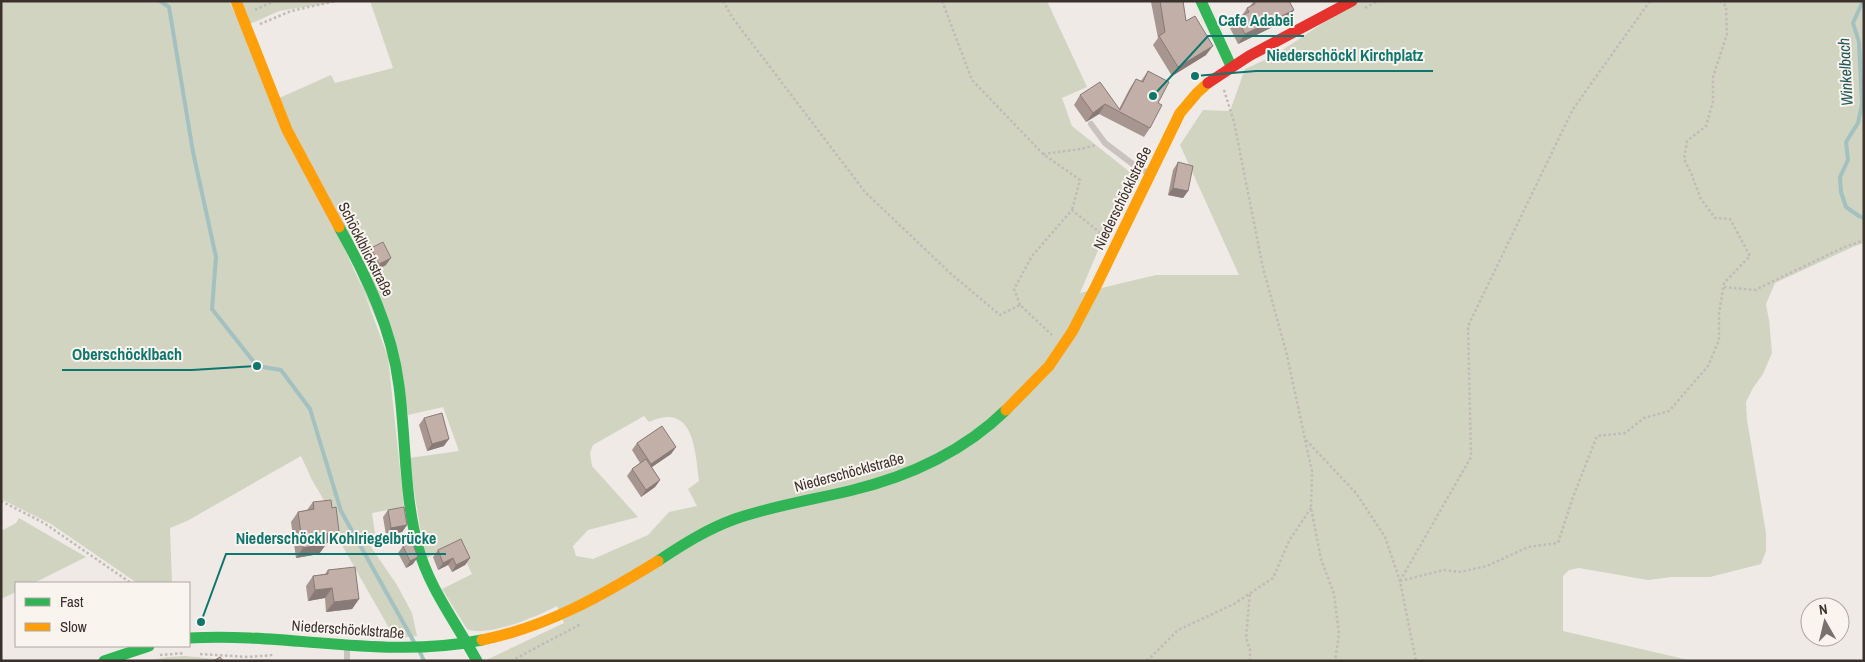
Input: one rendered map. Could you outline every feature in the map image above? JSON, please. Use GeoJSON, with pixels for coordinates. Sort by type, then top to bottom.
{"type":"FeatureCollection","features":[{"type":"Feature","properties":{"kind":"main road","name":"Schöcklblickstraße"},"geometry":{"type":"LineString","coordinates":[[236,1],[273,98],[296,148],[360,265],[383,319],[394,355],[402,396],[410,507],[419,549],[436,592],[477,661]]}},
{"type":"Feature","properties":{"kind":"main road"},"geometry":{"type":"LineString","coordinates":[[1201,1],[1231,66]]}},
{"type":"Feature","properties":{"kind":"main road","name":"Niederschöcklstraße"},"geometry":{"type":"LineString","coordinates":[[190,638],[245,636],[395,649],[467,643],[527,628],[580,607],[714,528],[766,509],[862,488],[895,478],[957,450],[987,429],[1017,401],[1064,345],[1116,245],[1180,113],[1190,99],[1203,86],[1231,66],[1352,1]]}},
{"type":"Feature","properties":{"kind":"main road"},"geometry":{"type":"LineString","coordinates":[[104,661],[146,647]]}},
{"type":"Feature","properties":{"kind":"lane"},"geometry":{"type":"LineString","coordinates":[[1091,124],[1105,143],[1134,165],[1150,174]]}},
{"type":"Feature","properties":{"kind":"lane"},"geometry":{"type":"LineString","coordinates":[[347,646],[347,658]]}},
{"type":"Feature","properties":{"kind":"path"},"geometry":{"type":"LineString","coordinates":[[242,16],[274,1]]}},
{"type":"Feature","properties":{"kind":"path"},"geometry":{"type":"LineString","coordinates":[[247,30],[291,12],[336,1]]}},
{"type":"Feature","properties":{"kind":"path"},"geometry":{"type":"LineString","coordinates":[[723,1],[732,17],[865,192],[950,273],[1000,315],[1020,305]]}},
{"type":"Feature","properties":{"kind":"path"},"geometry":{"type":"LineString","coordinates":[[942,1],[972,80],[1043,154],[1080,180],[1072,210],[1032,256],[1014,289],[1020,305],[1064,345]]}},
{"type":"Feature","properties":{"kind":"path"},"geometry":{"type":"LineString","coordinates":[[1400,581],[1471,458],[1468,326],[1573,109],[1650,1]]}},
{"type":"Feature","properties":{"kind":"path"},"geometry":{"type":"LineString","coordinates":[[1400,581],[1444,570],[1460,572],[1487,566],[1528,547],[1558,543],[1573,497],[1597,436],[1625,433],[1644,418],[1669,411],[1708,366],[1719,340],[1719,314],[1724,283],[1750,256],[1730,219],[1715,218],[1701,199],[1684,158],[1687,141],[1706,126],[1713,101],[1713,77],[1727,34],[1726,6],[1720,1]]}},
{"type":"Feature","properties":{"kind":"path"},"geometry":{"type":"LineString","coordinates":[[1222,84],[1234,122],[1263,268],[1286,351],[1312,472],[1311,508],[1321,559],[1334,594],[1339,634],[1335,661]]}},
{"type":"Feature","properties":{"kind":"path"},"geometry":{"type":"LineString","coordinates":[[1043,154],[1081,149],[1105,143]]}},
{"type":"Feature","properties":{"kind":"path"},"geometry":{"type":"LineString","coordinates":[[1072,210],[1116,245]]}},
{"type":"Feature","properties":{"kind":"path"},"geometry":{"type":"LineString","coordinates":[[1724,287],[1755,290],[1842,248],[1864,240]]}},
{"type":"Feature","properties":{"kind":"path"},"geometry":{"type":"LineString","coordinates":[[1305,439],[1356,493],[1385,538],[1400,581],[1416,661]]}},
{"type":"Feature","properties":{"kind":"path"},"geometry":{"type":"LineString","coordinates":[[1,501],[44,523],[131,582]]}},
{"type":"Feature","properties":{"kind":"path"},"geometry":{"type":"LineString","coordinates":[[1147,661],[1178,630],[1234,604],[1273,578],[1289,541],[1311,508]]}},
{"type":"Feature","properties":{"kind":"path"},"geometry":{"type":"LineString","coordinates":[[1250,593],[1246,638],[1250,650],[1250,661]]}},
{"type":"Feature","properties":{"kind":"path"},"geometry":{"type":"LineString","coordinates":[[511,661],[587,621]]}},
{"type":"Feature","properties":{"kind":"green space"},"geometry":{"type":"Polygon","coordinates":[[[1,1],[229,1],[355,268],[388,357],[404,507],[372,513],[375,533],[371,547],[397,585],[412,613],[417,636],[392,639],[389,628],[339,540],[336,532],[337,522],[312,480],[301,456],[187,521],[170,528],[172,582],[136,582],[51,524],[1,499],[1,1]]]}},
{"type":"Feature","properties":{"kind":"green space"},"geometry":{"type":"Polygon","coordinates":[[[240,1],[343,1],[279,11],[250,24],[240,1]]]}},
{"type":"Feature","properties":{"kind":"green space"},"geometry":{"type":"Polygon","coordinates":[[[370,1],[1047,1],[1087,87],[1062,98],[1072,126],[1131,173],[1080,293],[1156,275],[1239,275],[1180,145],[1203,110],[1230,111],[1245,69],[1275,55],[1356,1],[1864,1],[1864,243],[1775,283],[1766,304],[1772,353],[1763,374],[1746,402],[1747,420],[1766,533],[1766,551],[1761,564],[1710,577],[1672,577],[1648,580],[1579,568],[1569,570],[1563,576],[1563,631],[1693,661],[484,661],[564,623],[557,606],[512,625],[487,631],[467,629],[442,589],[472,574],[457,543],[425,559],[409,458],[459,451],[443,407],[408,415],[401,374],[277,99],[331,75],[335,83],[393,68],[370,1]],[[644,416],[593,445],[590,453],[592,466],[638,517],[588,530],[573,546],[576,556],[593,559],[648,535],[669,512],[697,506],[688,489],[699,481],[696,456],[689,432],[684,423],[675,418],[664,417],[649,422],[644,416]]]}},
{"type":"Feature","properties":{"kind":"green space"},"geometry":{"type":"Polygon","coordinates":[[[19,518],[86,557],[36,582],[15,582],[15,592],[1,599],[1,531],[16,523],[19,518]]]}},
{"type":"Feature","properties":{"kind":"green space"},"geometry":{"type":"Polygon","coordinates":[[[185,656],[226,660],[270,659],[271,661],[145,661],[185,656]]]}},
{"type":"Feature","properties":{"kind":"building"},"geometry":{"type":"Polygon","coordinates":[[[1160,1],[1183,1],[1186,21],[1195,16],[1213,46],[1178,67],[1159,36],[1165,32],[1160,1]]]}},
{"type":"Feature","properties":{"kind":"building"},"geometry":{"type":"Polygon","coordinates":[[[1254,1],[1289,1],[1294,10],[1245,34],[1237,18],[1249,12],[1247,8],[1255,4],[1254,1]]]}},
{"type":"Feature","properties":{"kind":"building"},"geometry":{"type":"Polygon","coordinates":[[[1148,71],[1169,82],[1158,103],[1162,105],[1150,128],[1105,104],[1093,113],[1080,95],[1100,82],[1120,110],[1136,79],[1143,82],[1148,71]]]}},
{"type":"Feature","properties":{"kind":"building"},"geometry":{"type":"Polygon","coordinates":[[[1178,162],[1193,166],[1188,191],[1173,188],[1178,162]]]}},
{"type":"Feature","properties":{"kind":"building"},"geometry":{"type":"Polygon","coordinates":[[[383,242],[391,258],[379,264],[371,248],[383,242]]]}},
{"type":"Feature","properties":{"kind":"building"},"geometry":{"type":"Polygon","coordinates":[[[442,413],[449,439],[432,444],[424,418],[442,413]]]}},
{"type":"Feature","properties":{"kind":"building"},"geometry":{"type":"Polygon","coordinates":[[[662,426],[676,447],[651,464],[637,443],[662,426]]]}},
{"type":"Feature","properties":{"kind":"building"},"geometry":{"type":"Polygon","coordinates":[[[646,459],[660,480],[646,490],[632,469],[646,459]]]}},
{"type":"Feature","properties":{"kind":"building"},"geometry":{"type":"Polygon","coordinates":[[[331,500],[332,508],[336,507],[339,531],[326,534],[327,543],[303,548],[298,512],[314,509],[313,502],[331,500]]]}},
{"type":"Feature","properties":{"kind":"building"},"geometry":{"type":"Polygon","coordinates":[[[404,507],[407,525],[391,528],[388,510],[404,507]]]}},
{"type":"Feature","properties":{"kind":"building"},"geometry":{"type":"Polygon","coordinates":[[[461,539],[470,558],[456,565],[453,558],[443,563],[438,550],[461,539]]]}},
{"type":"Feature","properties":{"kind":"building"},"geometry":{"type":"Polygon","coordinates":[[[412,542],[418,557],[410,561],[403,546],[412,542]]]}},
{"type":"Feature","properties":{"kind":"building"},"geometry":{"type":"Polygon","coordinates":[[[355,567],[359,599],[334,602],[332,588],[315,590],[313,576],[328,574],[328,570],[355,567]]]}},
{"type":"Feature","properties":{"kind":"building"},"geometry":{"type":"Polygon","coordinates":[[[220,657],[223,661],[213,661],[220,657]]]}},
{"type":"Feature","properties":{"kind":"waterway"},"geometry":{"type":"LineString","coordinates":[[160,1],[169,7],[193,152],[216,257],[212,309],[257,366],[281,370],[310,409],[341,511],[414,642]]}},
{"type":"Feature","properties":{"kind":"waterway","name":"Winkelbach"},"geometry":{"type":"LineString","coordinates":[[1863,1],[1853,23],[1859,42],[1862,104],[1858,123],[1846,142],[1848,160],[1840,177],[1841,192],[1846,207],[1864,218]]}},
{"type":"Feature","properties":{"kind":"waterway"},"geometry":{"type":"LineString","coordinates":[[420,652],[424,661]]}},
{"type":"Feature","properties":{"kind":"traffic: fast"},"geometry":{"type":"LineString","coordinates":[[1201,1],[1231,66]]}},
{"type":"Feature","properties":{"kind":"traffic: fast"},"geometry":{"type":"LineString","coordinates":[[339,227],[377,304],[391,344],[399,386],[410,507],[418,547],[436,591],[477,661]]}},
{"type":"Feature","properties":{"kind":"traffic: fast"},"geometry":{"type":"LineString","coordinates":[[658,561],[705,532],[735,519],[871,485],[934,461],[972,438],[1006,410]]}},
{"type":"Feature","properties":{"kind":"traffic: fast"},"geometry":{"type":"LineString","coordinates":[[190,638],[226,637],[372,647],[445,645],[482,640]]}},
{"type":"Feature","properties":{"kind":"traffic: fast"},"geometry":{"type":"LineString","coordinates":[[104,661],[146,647]]}},
{"type":"Feature","properties":{"kind":"traffic: slow"},"geometry":{"type":"LineString","coordinates":[[236,1],[287,130],[339,227]]}},
{"type":"Feature","properties":{"kind":"traffic: slow"},"geometry":{"type":"LineString","coordinates":[[1006,410],[1049,366],[1072,332],[1180,113],[1208,83]]}},
{"type":"Feature","properties":{"kind":"traffic: slow"},"geometry":{"type":"LineString","coordinates":[[482,640],[529,627],[552,618],[595,598],[658,561]]}},
{"type":"Feature","properties":{"kind":"traffic: jam"},"geometry":{"type":"LineString","coordinates":[[1208,83],[1249,56],[1352,1]]}},
{"type":"Feature","properties":{"kind":"place","name":"Niederschöckl Kirchplatz"},"geometry":{"type":"Point","coordinates":[1195,76]}},
{"type":"Feature","properties":{"kind":"place","name":"Cafe Adabei"},"geometry":{"type":"Point","coordinates":[1153,96]}},
{"type":"Feature","properties":{"kind":"place","name":"Oberschöcklbach"},"geometry":{"type":"Point","coordinates":[257,366]}},
{"type":"Feature","properties":{"kind":"place","name":"Niederschöckl Kohlriegelbrücke"},"geometry":{"type":"Point","coordinates":[201,622]}}]}
